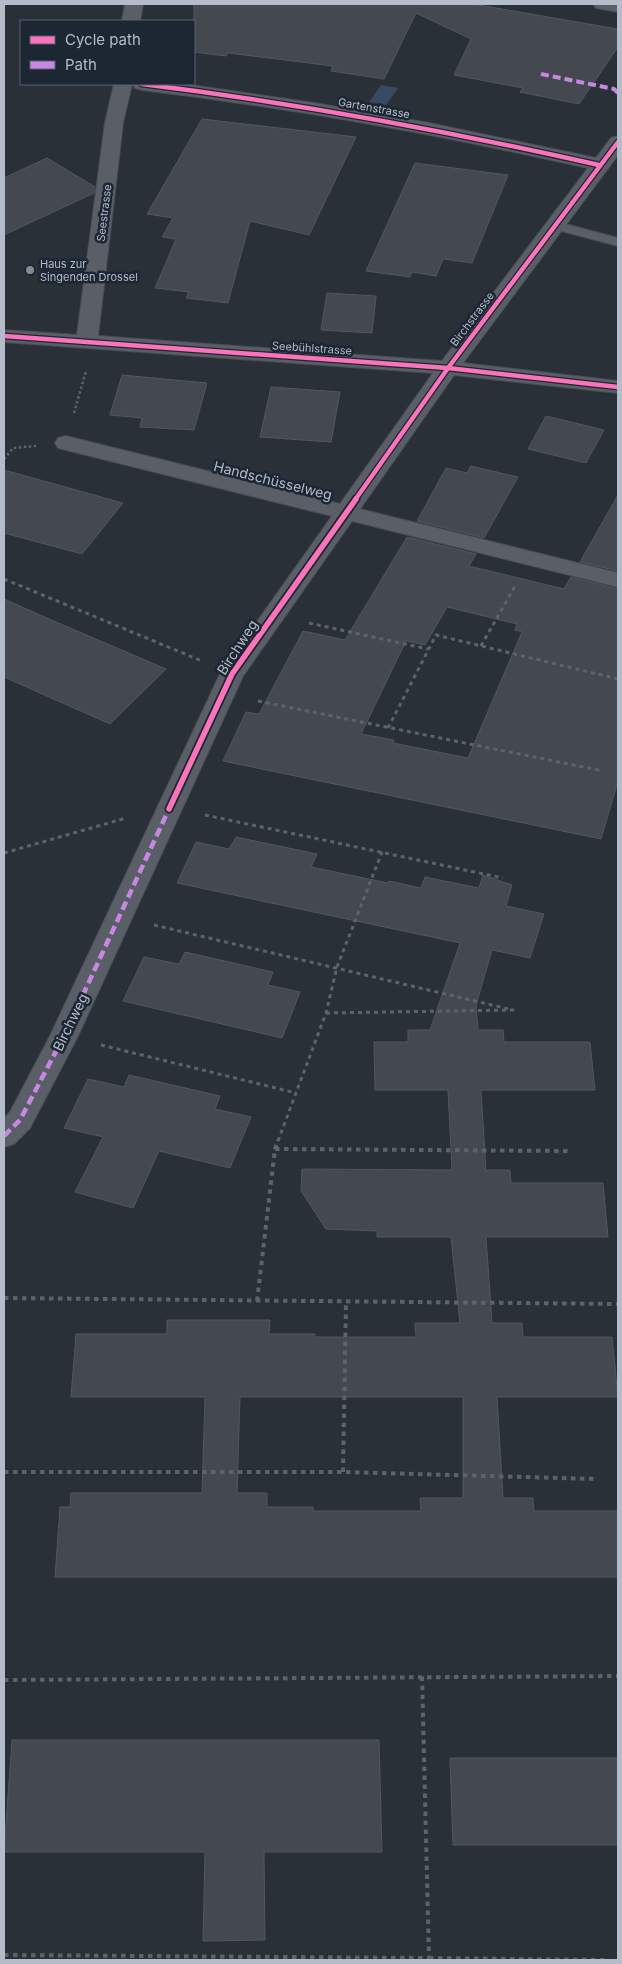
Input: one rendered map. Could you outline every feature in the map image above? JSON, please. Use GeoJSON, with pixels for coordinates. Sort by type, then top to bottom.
{"type":"FeatureCollection","features":[{"type":"Feature","properties":{"kind":"street"},"geometry":{"type":"LineString","coordinates":[[131,20],[134,4]]}},
{"type":"Feature","properties":{"kind":"street"},"geometry":{"type":"LineString","coordinates":[[602,4],[618,7]]}},
{"type":"Feature","properties":{"kind":"street","name":"Seestrasse"},"geometry":{"type":"LineString","coordinates":[[85,342],[89,331],[114,123],[123,85]]}},
{"type":"Feature","properties":{"kind":"street","name":"Gartenstrasse"},"geometry":{"type":"LineString","coordinates":[[151,85],[246,96],[360,116],[487,139],[599,165]]}},
{"type":"Feature","properties":{"kind":"street","name":"Birchstrasse"},"geometry":{"type":"LineString","coordinates":[[348,512],[448,368],[618,142]]}},
{"type":"Feature","properties":{"kind":"street","name":"Seebühlstrasse"},"geometry":{"type":"LineString","coordinates":[[4,336],[448,368],[618,386]]}},
{"type":"Feature","properties":{"kind":"street","name":"Handschüsselweg"},"geometry":{"type":"LineString","coordinates":[[66,443],[618,580]]}},
{"type":"Feature","properties":{"kind":"street","name":"Birchweg"},"geometry":{"type":"LineString","coordinates":[[4,1136],[20,1120],[64,1036],[228,684],[274,614],[348,512]]}},
{"type":"Feature","properties":{"kind":"lane"},"geometry":{"type":"LineString","coordinates":[[554,225],[618,242]]}},
{"type":"Feature","properties":{"kind":"path"},"geometry":{"type":"LineString","coordinates":[[481,646],[531,558]]}},
{"type":"Feature","properties":{"kind":"path"},"geometry":{"type":"LineString","coordinates":[[4,579],[228,684],[388,728],[603,772]]}},
{"type":"Feature","properties":{"kind":"path"},"geometry":{"type":"LineString","coordinates":[[274,614],[428,649]]}},
{"type":"Feature","properties":{"kind":"path"},"geometry":{"type":"LineString","coordinates":[[388,728],[436,635],[618,679]]}},
{"type":"Feature","properties":{"kind":"path"},"geometry":{"type":"LineString","coordinates":[[4,853],[119,819],[170,809],[503,878]]}},
{"type":"Feature","properties":{"kind":"path"},"geometry":{"type":"LineString","coordinates":[[257,1301],[274,1149],[326,1013],[337,966],[382,852]]}},
{"type":"Feature","properties":{"kind":"path"},"geometry":{"type":"LineString","coordinates":[[119,917],[337,966],[512,1010],[326,1013]]}},
{"type":"Feature","properties":{"kind":"path"},"geometry":{"type":"LineString","coordinates":[[64,1036],[296,1093]]}},
{"type":"Feature","properties":{"kind":"path"},"geometry":{"type":"LineString","coordinates":[[274,1149],[569,1151]]}},
{"type":"Feature","properties":{"kind":"path"},"geometry":{"type":"LineString","coordinates":[[4,1298],[618,1304]]}},
{"type":"Feature","properties":{"kind":"path"},"geometry":{"type":"LineString","coordinates":[[343,1472],[346,1302]]}},
{"type":"Feature","properties":{"kind":"path"},"geometry":{"type":"LineString","coordinates":[[4,1472],[343,1472],[598,1479]]}},
{"type":"Feature","properties":{"kind":"path"},"geometry":{"type":"LineString","coordinates":[[422,1676],[429,1958]]}},
{"type":"Feature","properties":{"kind":"path"},"geometry":{"type":"LineString","coordinates":[[4,1680],[618,1676]]}},
{"type":"Feature","properties":{"kind":"path"},"geometry":{"type":"LineString","coordinates":[[4,1955],[605,1960]]}},
{"type":"Feature","properties":{"kind":"water"},"geometry":{"type":"Polygon","coordinates":[[[381,85],[398,88],[386,105],[369,102],[381,85]]]}},
{"type":"Feature","properties":{"kind":"building"},"geometry":{"type":"Polygon","coordinates":[[[194,4],[473,4],[618,29],[618,47],[579,104],[520,92],[523,88],[454,75],[471,39],[416,13],[384,79],[331,71],[333,66],[228,53],[226,56],[195,52],[194,4]]]}},
{"type":"Feature","properties":{"kind":"building"},"geometry":{"type":"Polygon","coordinates":[[[202,119],[356,137],[309,235],[250,221],[228,303],[186,298],[189,292],[155,288],[176,239],[162,237],[173,218],[147,214],[202,119]]]}},
{"type":"Feature","properties":{"kind":"building"},"geometry":{"type":"Polygon","coordinates":[[[47,158],[95,187],[94,193],[4,235],[4,178],[47,158]]]}},
{"type":"Feature","properties":{"kind":"building"},"geometry":{"type":"Polygon","coordinates":[[[415,163],[508,175],[472,263],[443,259],[436,276],[412,272],[410,277],[366,271],[415,163]]]}},
{"type":"Feature","properties":{"kind":"building"},"geometry":{"type":"Polygon","coordinates":[[[327,293],[376,296],[372,333],[321,330],[327,293]]]}},
{"type":"Feature","properties":{"kind":"building"},"geometry":{"type":"Polygon","coordinates":[[[122,375],[207,383],[194,430],[140,427],[142,418],[110,415],[122,375]]]}},
{"type":"Feature","properties":{"kind":"building"},"geometry":{"type":"Polygon","coordinates":[[[271,387],[340,392],[331,442],[260,437],[271,387]]]}},
{"type":"Feature","properties":{"kind":"building"},"geometry":{"type":"Polygon","coordinates":[[[546,416],[604,430],[586,463],[528,449],[546,416]]]}},
{"type":"Feature","properties":{"kind":"building"},"geometry":{"type":"Polygon","coordinates":[[[471,466],[518,477],[484,538],[417,521],[446,468],[467,473],[471,466]]]}},
{"type":"Feature","properties":{"kind":"building"},"geometry":{"type":"Polygon","coordinates":[[[4,470],[123,503],[82,554],[4,533],[4,470]]]}},
{"type":"Feature","properties":{"kind":"building"},"geometry":{"type":"Polygon","coordinates":[[[618,495],[618,571],[580,562],[618,495]]]}},
{"type":"Feature","properties":{"kind":"building"},"geometry":{"type":"Polygon","coordinates":[[[407,537],[476,554],[469,566],[564,589],[571,577],[618,589],[618,781],[601,839],[223,761],[246,712],[259,714],[303,631],[345,640],[407,537]],[[447,607],[425,645],[406,641],[361,734],[394,740],[393,743],[468,758],[522,632],[515,630],[517,624],[447,607]]]}},
{"type":"Feature","properties":{"kind":"building"},"geometry":{"type":"Polygon","coordinates":[[[4,599],[166,669],[110,724],[4,677],[4,599]]]}},
{"type":"Feature","properties":{"kind":"building"},"geometry":{"type":"Polygon","coordinates":[[[236,837],[317,854],[311,867],[421,888],[425,877],[479,888],[483,875],[512,885],[506,906],[544,914],[530,958],[492,950],[476,1005],[478,1030],[503,1030],[504,1042],[590,1042],[595,1090],[481,1090],[486,1170],[510,1170],[511,1183],[603,1183],[608,1237],[486,1237],[492,1323],[522,1323],[523,1337],[612,1337],[618,1397],[497,1397],[503,1498],[533,1498],[534,1511],[618,1511],[618,1577],[55,1577],[60,1507],[70,1507],[71,1493],[202,1493],[205,1397],[71,1397],[76,1334],[167,1334],[167,1320],[270,1320],[269,1334],[315,1334],[315,1337],[416,1337],[415,1323],[460,1323],[451,1237],[377,1237],[377,1231],[326,1229],[301,1191],[302,1169],[452,1170],[448,1090],[375,1090],[374,1042],[408,1042],[408,1030],[430,1030],[460,943],[177,883],[196,842],[229,849],[236,837]],[[240,1397],[237,1493],[267,1493],[267,1507],[313,1507],[313,1511],[421,1511],[420,1498],[463,1498],[463,1397],[240,1397]]]}},
{"type":"Feature","properties":{"kind":"building"},"geometry":{"type":"Polygon","coordinates":[[[185,952],[273,972],[268,985],[300,992],[282,1038],[123,1001],[144,957],[179,964],[185,952]]]}},
{"type":"Feature","properties":{"kind":"building"},"geometry":{"type":"Polygon","coordinates":[[[129,1075],[220,1096],[215,1109],[251,1117],[230,1168],[159,1151],[133,1208],[75,1192],[103,1137],[64,1128],[88,1079],[124,1087],[129,1075]]]}},
{"type":"Feature","properties":{"kind":"building"},"geometry":{"type":"Polygon","coordinates":[[[12,1740],[379,1740],[382,1852],[264,1852],[265,1940],[203,1941],[205,1852],[4,1852],[12,1740]]]}},
{"type":"Feature","properties":{"kind":"building"},"geometry":{"type":"Polygon","coordinates":[[[450,1758],[618,1758],[618,1845],[453,1845],[450,1758]]]}},
{"type":"Feature","properties":{"kind":"marked path"},"geometry":{"type":"LineString","coordinates":[[541,74],[614,89],[618,93]]}},
{"type":"Feature","properties":{"kind":"marked path"},"geometry":{"type":"LineString","coordinates":[[4,1136],[20,1120],[64,1036],[169,809]]}},
{"type":"Feature","properties":{"kind":"cycle path"},"geometry":{"type":"LineString","coordinates":[[150,85],[257,99],[372,118],[486,140],[599,165]]}},
{"type":"Feature","properties":{"kind":"cycle path"},"geometry":{"type":"LineString","coordinates":[[169,809],[232,674],[448,368],[618,142]]}},
{"type":"Feature","properties":{"kind":"cycle path"},"geometry":{"type":"LineString","coordinates":[[4,336],[448,368],[618,387]]}},
{"type":"Feature","properties":{"kind":"place","name":"Haus zur Singenden Drossel"},"geometry":{"type":"Point","coordinates":[30,270]}}]}
